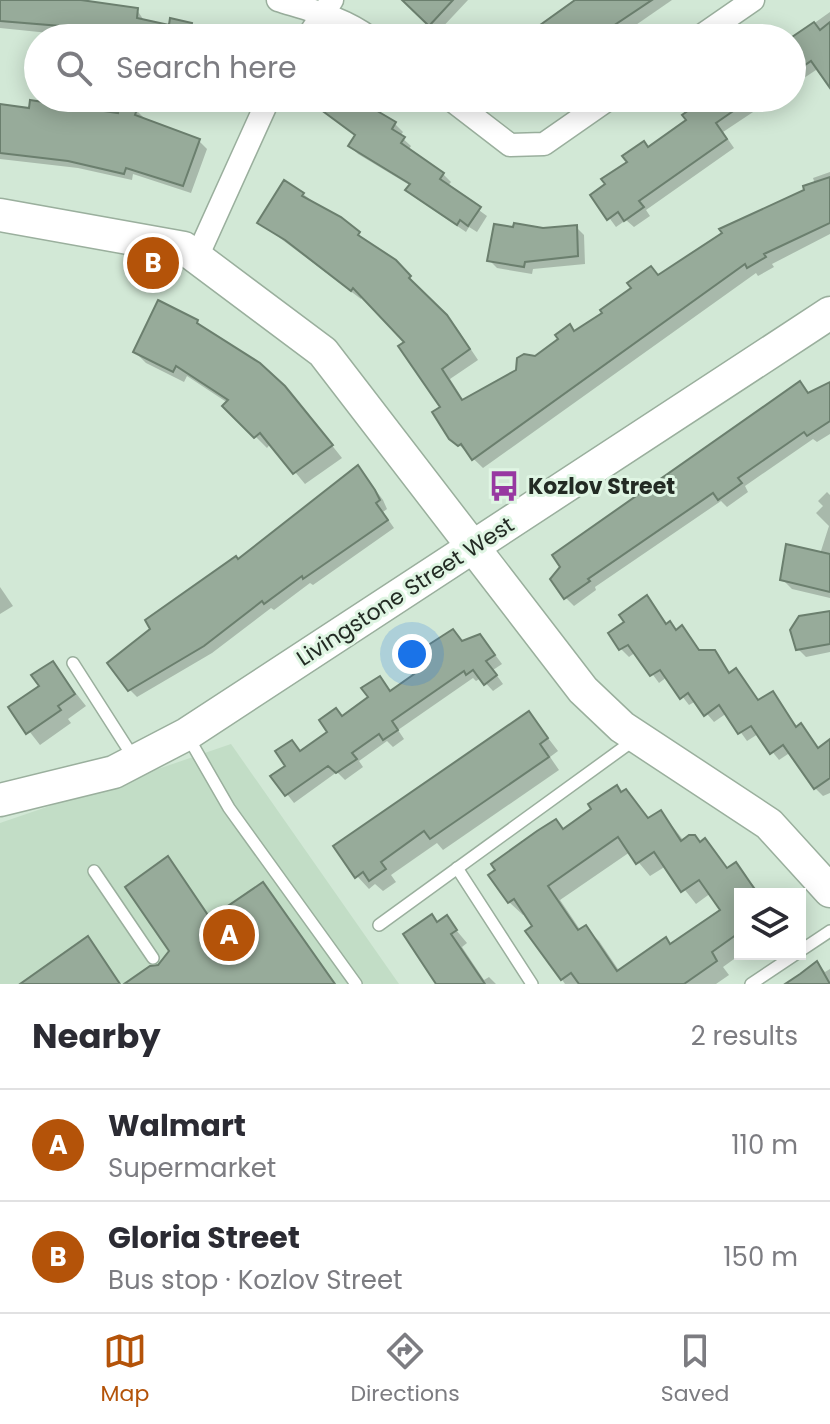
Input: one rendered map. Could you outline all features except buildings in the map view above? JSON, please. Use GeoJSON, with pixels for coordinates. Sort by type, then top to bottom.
{"type":"FeatureCollection","features":[{"type":"Feature","properties":{"kind":"street"},"geometry":{"type":"LineString","coordinates":[[278,0],[328,7],[352,24]]}},
{"type":"Feature","properties":{"kind":"street"},"geometry":{"type":"LineString","coordinates":[[718,24],[753,0]]}},
{"type":"Feature","properties":{"kind":"street"},"geometry":{"type":"LineString","coordinates":[[316,24],[328,7]]}},
{"type":"Feature","properties":{"kind":"street"},"geometry":{"type":"LineString","coordinates":[[197,257],[263,112]]}},
{"type":"Feature","properties":{"kind":"street"},"geometry":{"type":"LineString","coordinates":[[467,112],[510,145],[544,144],[590,112]]}},
{"type":"Feature","properties":{"kind":"street"},"geometry":{"type":"LineString","coordinates":[[0,215],[184,248],[323,352],[583,690],[637,737],[769,824],[830,891]]}},
{"type":"Feature","properties":{"kind":"street","name":"Livingstone Street West"},"geometry":{"type":"LineString","coordinates":[[0,800],[114,772],[187,734],[830,313]]}},
{"type":"Feature","properties":{"kind":"lane"},"geometry":{"type":"LineString","coordinates":[[73,663],[136,760]]}},
{"type":"Feature","properties":{"kind":"lane"},"geometry":{"type":"LineString","coordinates":[[187,734],[229,808],[356,984]]}},
{"type":"Feature","properties":{"kind":"lane"},"geometry":{"type":"LineString","coordinates":[[379,925],[637,737]]}},
{"type":"Feature","properties":{"kind":"lane"},"geometry":{"type":"LineString","coordinates":[[457,868],[532,984]]}},
{"type":"Feature","properties":{"kind":"lane"},"geometry":{"type":"LineString","coordinates":[[94,871],[153,958]]}},
{"type":"Feature","properties":{"kind":"lane"},"geometry":{"type":"LineString","coordinates":[[806,948],[830,931]]}},
{"type":"Feature","properties":{"kind":"lane"},"geometry":{"type":"LineString","coordinates":[[751,984],[787,960]]}},
{"type":"Feature","properties":{"kind":"shaded area"},"geometry":{"type":"Polygon","coordinates":[[[231,744],[399,984],[0,984],[0,823],[231,744]]]}},
{"type":"Feature","properties":{"kind":"place","name":"Gloria Street"},"geometry":{"type":"Point","coordinates":[153,263]}},
{"type":"Feature","properties":{"kind":"place","name":"Kozlov Street"},"geometry":{"type":"Point","coordinates":[504,486]}},
{"type":"Feature","properties":{"kind":"place","name":"Walmart"},"geometry":{"type":"Point","coordinates":[229,935]}}]}
